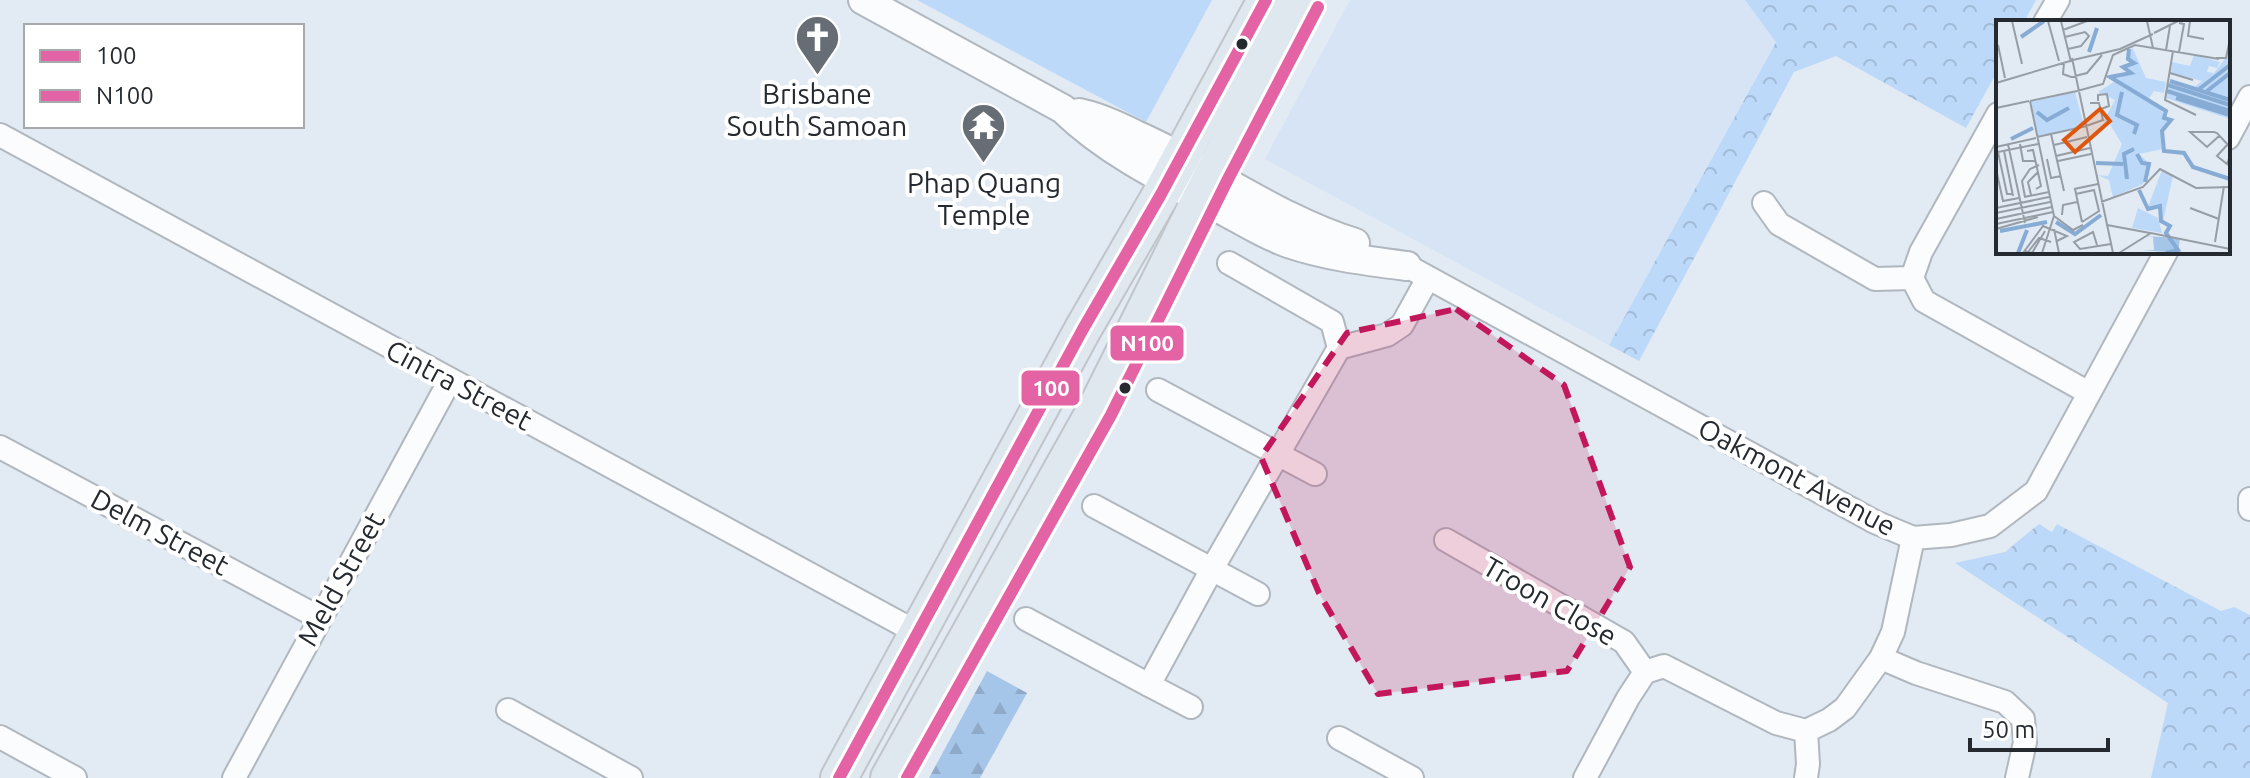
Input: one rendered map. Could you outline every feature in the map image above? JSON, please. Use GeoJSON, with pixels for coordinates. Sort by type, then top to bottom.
{"type":"FeatureCollection","features":[{"type":"Feature","properties":{"kind":"main road"},"geometry":{"type":"LineString","coordinates":[[839,778],[1266,0]]}},
{"type":"Feature","properties":{"kind":"main road"},"geometry":{"type":"LineString","coordinates":[[889,778],[1097,407],[1304,0]]}},
{"type":"Feature","properties":{"kind":"street","name":"Oakmont Avenue"},"geometry":{"type":"LineString","coordinates":[[863,0],[1063,109],[1093,115],[1207,186],[1328,235],[1370,248],[1418,272],[1875,522],[1913,538],[1951,535],[1990,526],[2036,491],[2165,254]]}},
{"type":"Feature","properties":{"kind":"street"},"geometry":{"type":"LineString","coordinates":[[2046,20],[2058,0]]}},
{"type":"Feature","properties":{"kind":"street"},"geometry":{"type":"LineString","coordinates":[[2230,134],[2250,97]]}},
{"type":"Feature","properties":{"kind":"street"},"geometry":{"type":"LineString","coordinates":[[1996,118],[1921,252],[1912,278],[1924,301],[2089,393]]}},
{"type":"Feature","properties":{"kind":"street","name":"Cintra Street"},"geometry":{"type":"LineString","coordinates":[[0,135],[918,633]]}},
{"type":"Feature","properties":{"kind":"street"},"geometry":{"type":"LineString","coordinates":[[1764,203],[1779,224],[1875,279],[1912,278]]}},
{"type":"Feature","properties":{"kind":"street"},"geometry":{"type":"LineString","coordinates":[[1229,263],[1332,322],[1339,348]]}},
{"type":"Feature","properties":{"kind":"street"},"geometry":{"type":"LineString","coordinates":[[1149,685],[1339,348],[1387,335],[1402,325],[1418,272]]}},
{"type":"Feature","properties":{"kind":"street","name":"Meld Street"},"geometry":{"type":"LineString","coordinates":[[234,778],[450,380]]}},
{"type":"Feature","properties":{"kind":"street"},"geometry":{"type":"LineString","coordinates":[[1158,390],[1315,474]]}},
{"type":"Feature","properties":{"kind":"street","name":"Delm Street"},"geometry":{"type":"LineString","coordinates":[[0,447],[320,618]]}},
{"type":"Feature","properties":{"kind":"street"},"geometry":{"type":"LineString","coordinates":[[2250,499],[2250,509]]}},
{"type":"Feature","properties":{"kind":"street"},"geometry":{"type":"LineString","coordinates":[[1094,506],[1258,594]]}},
{"type":"Feature","properties":{"kind":"street"},"geometry":{"type":"LineString","coordinates":[[1585,778],[1645,672],[1664,666],[1776,723],[1806,731],[1829,720],[1845,708],[1881,658],[1893,632],[1913,538]]}},
{"type":"Feature","properties":{"kind":"street","name":"Troon Close"},"geometry":{"type":"LineString","coordinates":[[1446,540],[1624,642],[1645,672]]}},
{"type":"Feature","properties":{"kind":"street"},"geometry":{"type":"LineString","coordinates":[[1026,619],[1191,707]]}},
{"type":"Feature","properties":{"kind":"street"},"geometry":{"type":"LineString","coordinates":[[1881,658],[1916,673],[2005,702],[2023,719],[2025,742],[2017,778]]}},
{"type":"Feature","properties":{"kind":"street"},"geometry":{"type":"LineString","coordinates":[[508,710],[631,778]]}},
{"type":"Feature","properties":{"kind":"street"},"geometry":{"type":"LineString","coordinates":[[1806,731],[1806,778]]}},
{"type":"Feature","properties":{"kind":"street"},"geometry":{"type":"LineString","coordinates":[[0,737],[75,778]]}},
{"type":"Feature","properties":{"kind":"street"},"geometry":{"type":"LineString","coordinates":[[1339,738],[1412,778]]}},
{"type":"Feature","properties":{"kind":"highlighted area"},"geometry":{"type":"Polygon","coordinates":[[[1456,309],[1564,385],[1630,567],[1567,671],[1378,694],[1319,593],[1261,457],[1347,333],[1456,309]]]}},
{"type":"Feature","properties":{"kind":"shaded area"},"geometry":{"type":"Polygon","coordinates":[[[1350,0],[1745,0],[1776,41],[1609,345],[1265,159],[1350,0]]]}},
{"type":"Feature","properties":{"kind":"green space"},"geometry":{"type":"Polygon","coordinates":[[[917,0],[1212,0],[1146,122],[917,0]]]}},
{"type":"Feature","properties":{"kind":"green space"},"geometry":{"type":"Polygon","coordinates":[[[1745,0],[2036,0],[2025,20],[1996,20],[1996,74],[1966,128],[1836,56],[1794,72],[1639,361],[1609,345],[1776,42],[1745,0]]]}},
{"type":"Feature","properties":{"kind":"green space"},"geometry":{"type":"Polygon","coordinates":[[[2039,524],[2052,532],[2057,524],[2221,611],[2234,607],[2250,615],[2250,778],[2151,778],[2168,703],[1955,563],[2005,552],[2039,524]]]}},
{"type":"Feature","properties":{"kind":"green space"},"geometry":{"type":"Polygon","coordinates":[[[987,671],[1027,693],[980,778],[929,778],[987,671]]]}},
{"type":"Feature","properties":{"kind":"transit line","name":"100"},"geometry":{"type":"LineString","coordinates":[[839,778],[1266,0]]}},
{"type":"Feature","properties":{"kind":"transit line","name":"N100"},"geometry":{"type":"LineString","coordinates":[[907,778],[1111,415],[1227,181],[1318,7]]}},
{"type":"Feature","properties":{"kind":"place","name":"Brisbane South Samoan"},"geometry":{"type":"Point","coordinates":[817,76]}},
{"type":"Feature","properties":{"kind":"place","name":"Phap Quang Temple"},"geometry":{"type":"Point","coordinates":[984,165]}}]}
